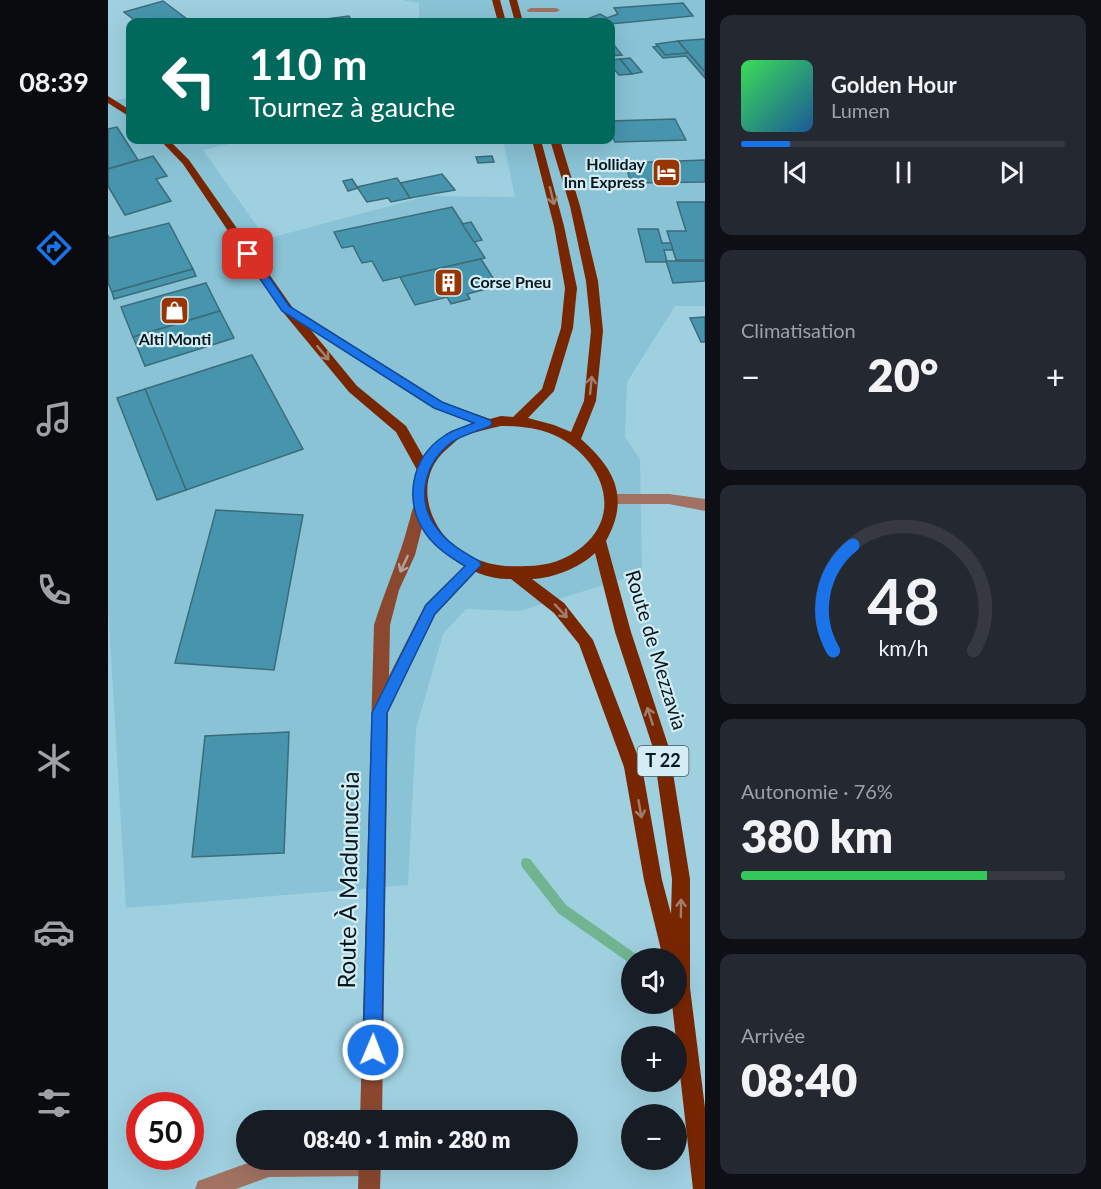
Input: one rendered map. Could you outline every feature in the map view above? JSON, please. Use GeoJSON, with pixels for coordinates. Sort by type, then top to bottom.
{"type":"FeatureCollection","features":[{"type":"Feature","properties":{"kind":"main road"},"geometry":{"type":"LineString","coordinates":[[496,0],[501,18]]}},
{"type":"Feature","properties":{"kind":"main road"},"geometry":{"type":"LineString","coordinates":[[513,0],[518,18]]}},
{"type":"Feature","properties":{"kind":"main road"},"geometry":{"type":"LineString","coordinates":[[108,99],[126,111]]}},
{"type":"Feature","properties":{"kind":"main road"},"geometry":{"type":"LineString","coordinates":[[168,144],[186,162],[286,308],[353,389],[401,429],[423,468]]}},
{"type":"Feature","properties":{"kind":"main road"},"geometry":{"type":"LineString","coordinates":[[517,421],[548,391],[567,328],[571,288],[559,226],[538,144]]}},
{"type":"Feature","properties":{"kind":"main road"},"geometry":{"type":"LineString","coordinates":[[556,144],[575,206],[592,281],[597,331],[590,401],[574,440]]}},
{"type":"Feature","properties":{"kind":"main road"},"geometry":{"type":"LineString","coordinates":[[286,308],[438,405],[486,423]]}},
{"type":"Feature","properties":{"kind":"main road"},"geometry":{"type":"LineString","coordinates":[[517,421],[557,431],[574,440],[594,457],[607,477],[613,499],[610,521],[598,542],[583,556],[563,567],[540,573],[515,574],[475,565],[449,550],[430,530],[420,508],[418,491],[423,468],[434,451],[449,438],[486,423],[517,421]]}},
{"type":"Feature","properties":{"kind":"main road","name":"Route À Madunuccia"},"geometry":{"type":"LineString","coordinates":[[371,1110],[382,624],[392,590],[408,555],[420,508]]}},
{"type":"Feature","properties":{"kind":"main road","name":"Route de Mezzavia"},"geometry":{"type":"LineString","coordinates":[[598,542],[623,632],[660,748],[681,879],[679,948]]}},
{"type":"Feature","properties":{"kind":"main road","name":"Route À Madunuccia"},"geometry":{"type":"LineString","coordinates":[[379,713],[430,610],[475,565]]}},
{"type":"Feature","properties":{"kind":"main road","name":"T 22"},"geometry":{"type":"LineString","coordinates":[[515,574],[560,608],[585,640],[633,767],[653,880],[670,948]]}},
{"type":"Feature","properties":{"kind":"main road","name":"Route de Mezzavia"},"geometry":{"type":"LineString","coordinates":[[682,1014],[704,1189]]}},
{"type":"Feature","properties":{"kind":"main road"},"geometry":{"type":"LineString","coordinates":[[369,1189],[370,1170]]}},
{"type":"Feature","properties":{"kind":"street"},"geometry":{"type":"LineString","coordinates":[[531,10],[556,10]]}},
{"type":"Feature","properties":{"kind":"street"},"geometry":{"type":"LineString","coordinates":[[613,499],[669,499],[705,505]]}},
{"type":"Feature","properties":{"kind":"street"},"geometry":{"type":"LineString","coordinates":[[206,1189],[258,1170]]}},
{"type":"Feature","properties":{"kind":"shaded area"},"geometry":{"type":"Polygon","coordinates":[[[402,0],[705,0],[705,306],[675,306],[627,382],[625,437],[640,459],[642,573],[520,611],[466,609],[443,634],[416,729],[408,885],[126,908],[108,605],[108,102],[126,98],[126,144],[228,144],[203,150],[266,239],[427,196],[515,197],[504,144],[615,144],[615,18],[419,18],[419,3],[402,0]]]}},
{"type":"Feature","properties":{"kind":"building"},"geometry":{"type":"Polygon","coordinates":[[[163,1],[186,18],[132,18],[124,12],[163,1]]]}},
{"type":"Feature","properties":{"kind":"building"},"geometry":{"type":"Polygon","coordinates":[[[683,3],[693,16],[615,24],[615,18],[607,18],[618,14],[614,8],[683,3]]]}},
{"type":"Feature","properties":{"kind":"building"},"geometry":{"type":"Polygon","coordinates":[[[600,14],[607,18],[590,18],[600,14]]]}},
{"type":"Feature","properties":{"kind":"building"},"geometry":{"type":"Polygon","coordinates":[[[705,39],[705,72],[678,41],[705,39]]]}},
{"type":"Feature","properties":{"kind":"building"},"geometry":{"type":"Polygon","coordinates":[[[678,41],[688,53],[665,55],[656,44],[678,41]]]}},
{"type":"Feature","properties":{"kind":"building"},"geometry":{"type":"Polygon","coordinates":[[[615,46],[622,55],[615,56],[615,46]]]}},
{"type":"Feature","properties":{"kind":"building"},"geometry":{"type":"Polygon","coordinates":[[[658,46],[665,55],[688,53],[705,72],[705,78],[686,56],[663,58],[653,47],[658,46]]]}},
{"type":"Feature","properties":{"kind":"building"},"geometry":{"type":"Polygon","coordinates":[[[630,58],[642,72],[632,74],[620,59],[630,58]]]}},
{"type":"Feature","properties":{"kind":"building"},"geometry":{"type":"Polygon","coordinates":[[[620,59],[632,74],[619,75],[615,70],[615,60],[620,59]]]}},
{"type":"Feature","properties":{"kind":"building"},"geometry":{"type":"Polygon","coordinates":[[[675,119],[686,140],[615,142],[615,121],[675,119]]]}},
{"type":"Feature","properties":{"kind":"building"},"geometry":{"type":"Polygon","coordinates":[[[117,127],[138,160],[108,169],[108,129],[117,127]]]}},
{"type":"Feature","properties":{"kind":"building"},"geometry":{"type":"Polygon","coordinates":[[[153,156],[167,176],[156,179],[171,201],[125,215],[108,186],[108,169],[153,156]]]}},
{"type":"Feature","properties":{"kind":"building"},"geometry":{"type":"Polygon","coordinates":[[[492,156],[494,162],[478,163],[476,157],[492,156]]]}},
{"type":"Feature","properties":{"kind":"building","name":"Holliday Inn Express"},"geometry":{"type":"Polygon","coordinates":[[[705,160],[705,182],[631,183],[625,163],[705,160]]]}},
{"type":"Feature","properties":{"kind":"building"},"geometry":{"type":"Polygon","coordinates":[[[442,174],[455,190],[410,198],[400,183],[442,174]]]}},
{"type":"Feature","properties":{"kind":"building"},"geometry":{"type":"Polygon","coordinates":[[[397,178],[410,198],[391,202],[388,198],[367,202],[357,187],[397,178]]]}},
{"type":"Feature","properties":{"kind":"building"},"geometry":{"type":"Polygon","coordinates":[[[352,179],[358,188],[348,191],[343,181],[352,179]]]}},
{"type":"Feature","properties":{"kind":"building"},"geometry":{"type":"Polygon","coordinates":[[[677,202],[705,202],[705,260],[676,260],[667,231],[686,231],[677,202]]]}},
{"type":"Feature","properties":{"kind":"building"},"geometry":{"type":"Polygon","coordinates":[[[452,207],[485,258],[383,281],[372,261],[362,263],[353,246],[342,248],[334,232],[452,207]]]}},
{"type":"Feature","properties":{"kind":"building"},"geometry":{"type":"Polygon","coordinates":[[[471,222],[482,240],[474,242],[462,224],[471,222]]]}},
{"type":"Feature","properties":{"kind":"building"},"geometry":{"type":"Polygon","coordinates":[[[169,223],[193,269],[112,292],[108,283],[108,235],[109,238],[169,223]]]}},
{"type":"Feature","properties":{"kind":"building"},"geometry":{"type":"Polygon","coordinates":[[[638,229],[658,229],[662,243],[671,243],[673,250],[664,250],[667,262],[646,262],[638,229]]]}},
{"type":"Feature","properties":{"kind":"building","name":"Corse Pneu"},"geometry":{"type":"Polygon","coordinates":[[[481,259],[498,286],[467,294],[470,299],[451,304],[447,297],[415,305],[400,277],[481,259]]]}},
{"type":"Feature","properties":{"kind":"building"},"geometry":{"type":"Polygon","coordinates":[[[666,261],[705,261],[705,281],[673,283],[666,261]]]}},
{"type":"Feature","properties":{"kind":"building"},"geometry":{"type":"Polygon","coordinates":[[[193,269],[196,276],[114,299],[112,292],[193,269]]]}},
{"type":"Feature","properties":{"kind":"building"},"geometry":{"type":"Polygon","coordinates":[[[206,283],[220,311],[133,337],[121,307],[206,283]]]}},
{"type":"Feature","properties":{"kind":"building"},"geometry":{"type":"Polygon","coordinates":[[[220,311],[234,338],[145,366],[133,337],[220,311]]]}},
{"type":"Feature","properties":{"kind":"building"},"geometry":{"type":"Polygon","coordinates":[[[705,317],[705,342],[701,342],[690,318],[705,317]]]}},
{"type":"Feature","properties":{"kind":"building"},"geometry":{"type":"Polygon","coordinates":[[[252,355],[303,449],[186,490],[145,389],[252,355]]]}},
{"type":"Feature","properties":{"kind":"building"},"geometry":{"type":"Polygon","coordinates":[[[145,389],[186,490],[157,500],[117,398],[145,389]]]}},
{"type":"Feature","properties":{"kind":"building"},"geometry":{"type":"Polygon","coordinates":[[[216,510],[303,515],[274,670],[175,663],[216,510]]]}},
{"type":"Feature","properties":{"kind":"building"},"geometry":{"type":"Polygon","coordinates":[[[289,732],[284,853],[192,857],[205,736],[289,732]]]}},
{"type":"Feature","properties":{"kind":"waterway"},"geometry":{"type":"LineString","coordinates":[[526,863],[562,909],[621,950]]}},
{"type":"Feature","properties":{"kind":"place","name":"Holliday Inn Express"},"geometry":{"type":"Point","coordinates":[666,173]}},
{"type":"Feature","properties":{"kind":"place","name":"Corse Pneu"},"geometry":{"type":"Point","coordinates":[449,282]}},
{"type":"Feature","properties":{"kind":"place","name":"Alti Monti"},"geometry":{"type":"Point","coordinates":[175,311]}},
{"type":"Feature","properties":{"kind":"route"},"geometry":{"type":"LineString","coordinates":[[248,254],[286,308],[438,405],[486,423],[449,438],[434,451],[423,468],[418,491],[420,508],[430,530],[449,550],[475,565],[430,610],[379,713],[373,1050]]}}]}
